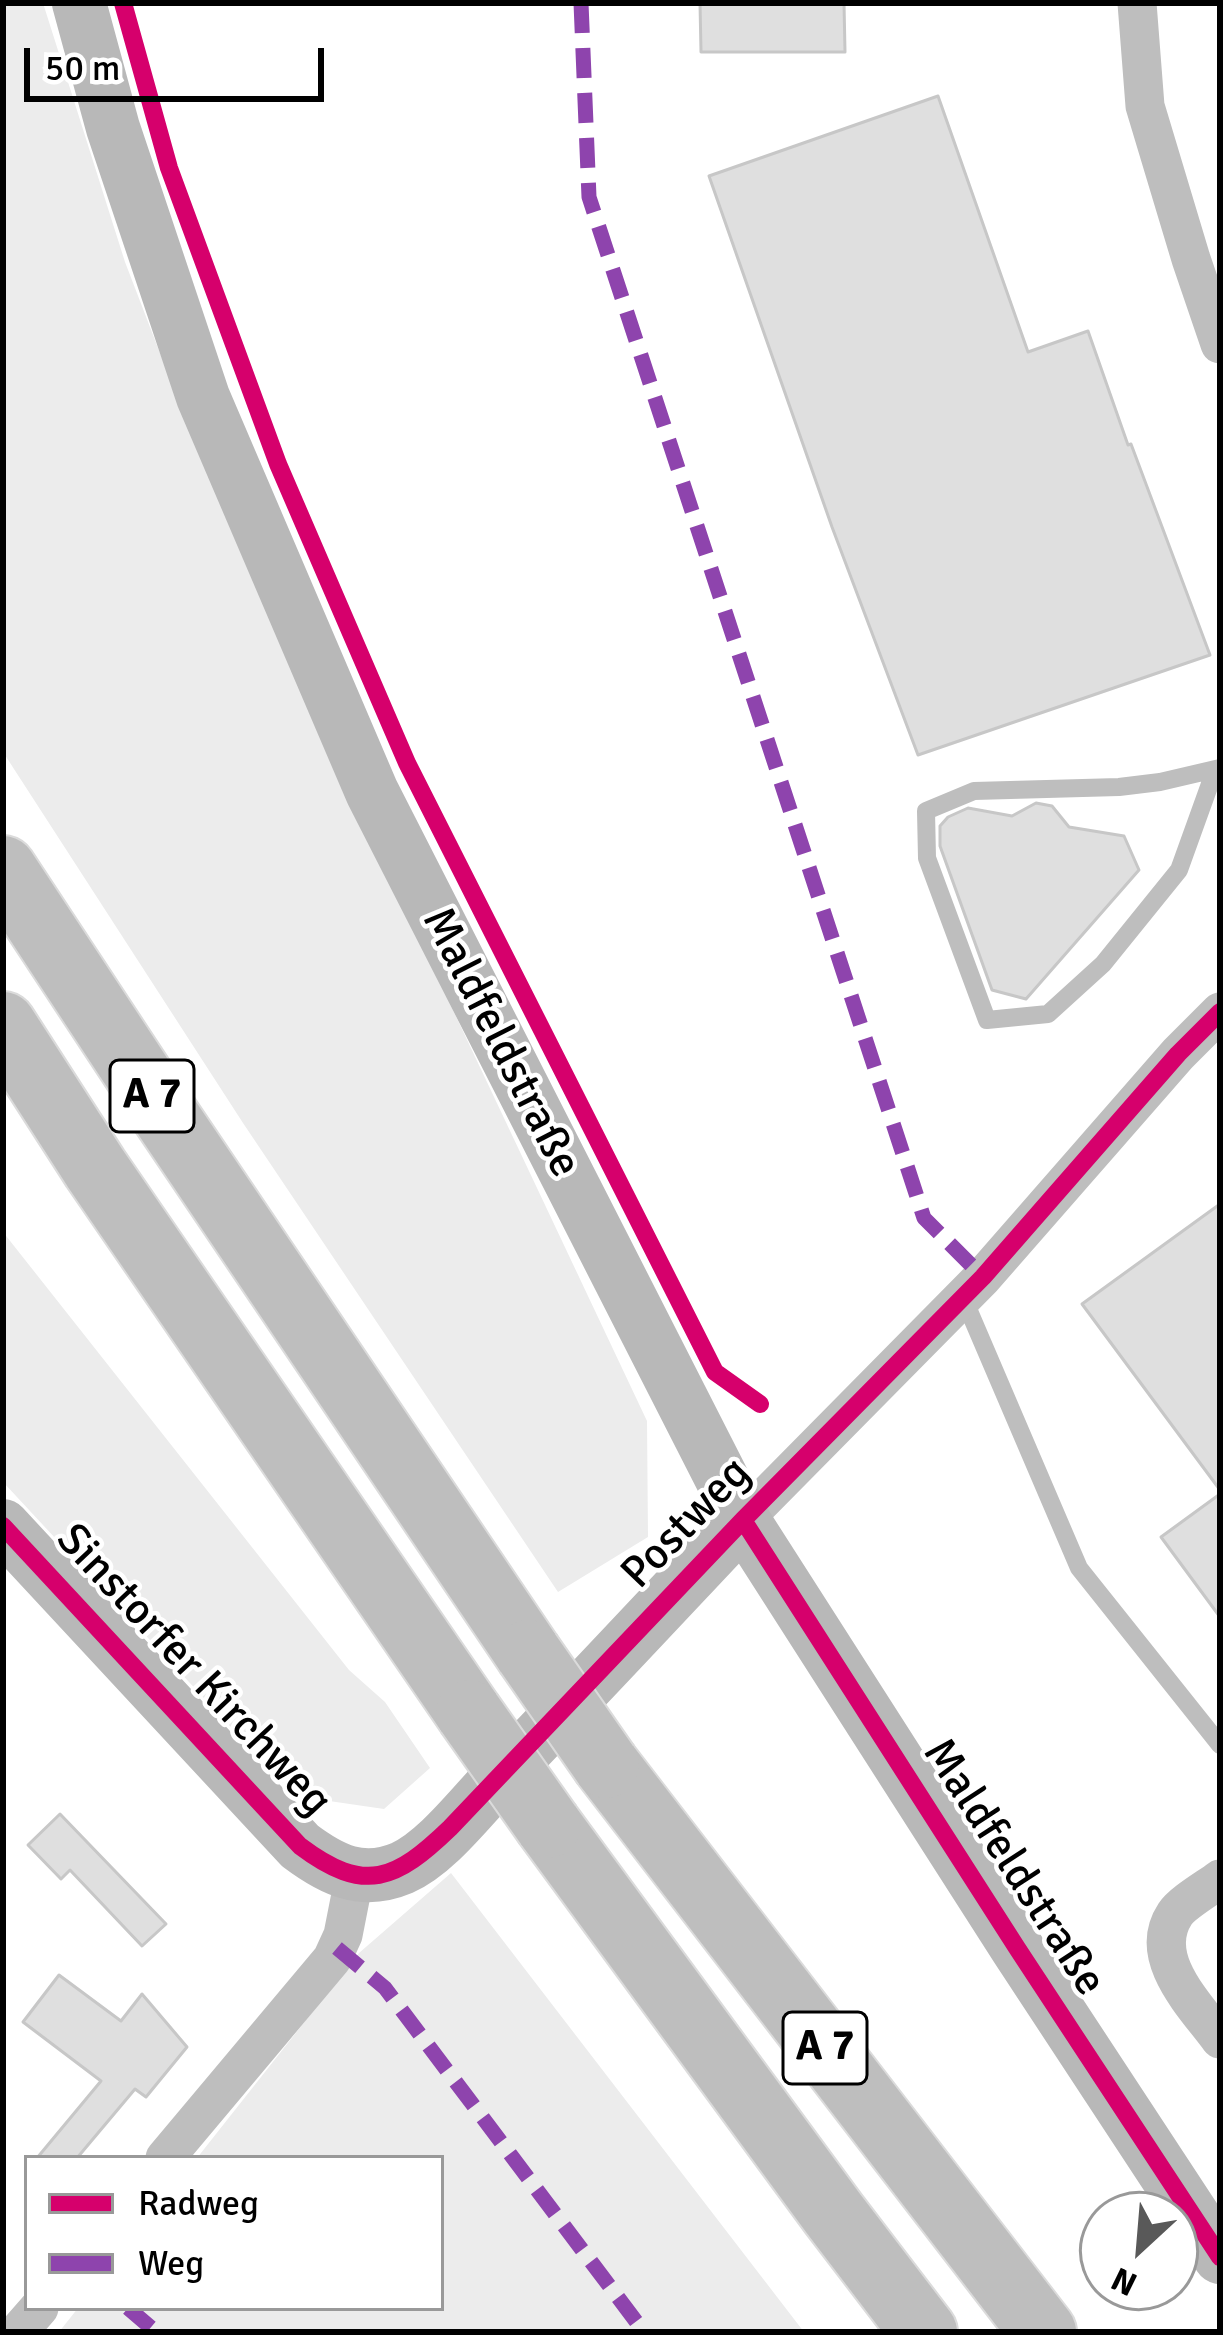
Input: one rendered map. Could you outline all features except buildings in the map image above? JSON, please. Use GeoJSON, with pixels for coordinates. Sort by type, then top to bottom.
{"type":"FeatureCollection","features":[{"type":"Feature","properties":{"kind":"highway","name":"A 7"},"geometry":{"type":"LineString","coordinates":[[3,869],[606,1765],[1043,2332]]}},
{"type":"Feature","properties":{"kind":"highway","name":"A 7"},"geometry":{"type":"LineString","coordinates":[[3,1025],[109,1188],[469,1713],[924,2332]]}},
{"type":"Feature","properties":{"kind":"main road","name":"Maldfeldstraße"},"geometry":{"type":"LineString","coordinates":[[79,3],[112,128],[203,397],[372,792],[742,1520],[1220,2257]]}},
{"type":"Feature","properties":{"kind":"main road","name":"Postweg"},"geometry":{"type":"LineString","coordinates":[[341,1870],[386,1874],[419,1859],[742,1520]]}},
{"type":"Feature","properties":{"kind":"main road","name":"Sinstorfer Kirchweg"},"geometry":{"type":"LineString","coordinates":[[3,1526],[301,1846],[341,1870]]}},
{"type":"Feature","properties":{"kind":"street"},"geometry":{"type":"LineString","coordinates":[[1138,3],[1145,106],[1220,344]]}},
{"type":"Feature","properties":{"kind":"street","name":"Postweg"},"geometry":{"type":"LineString","coordinates":[[742,1520],[963,1297],[1220,1012]]}},
{"type":"Feature","properties":{"kind":"street"},"geometry":{"type":"LineString","coordinates":[[169,2155],[332,1959],[343,1935],[341,1870]]}},
{"type":"Feature","properties":{"kind":"street"},"geometry":{"type":"LineString","coordinates":[[1220,1879],[1175,1913],[1166,1942],[1172,1973],[1220,2039]]}},
{"type":"Feature","properties":{"kind":"lane"},"geometry":{"type":"LineString","coordinates":[[1217,769],[1180,870],[1103,964],[1048,1014],[986,1020],[927,858],[926,812],[974,791],[1119,787],[1217,769]]}},
{"type":"Feature","properties":{"kind":"lane"},"geometry":{"type":"LineString","coordinates":[[963,1297],[1079,1568],[1220,1745]]}},
{"type":"Feature","properties":{"kind":"shaded area"},"geometry":{"type":"Polygon","coordinates":[[[3,3],[43,3],[125,262],[183,413],[351,794],[647,1421],[648,1537],[558,1592],[243,1123],[3,752],[3,3]]]}},
{"type":"Feature","properties":{"kind":"shaded area"},"geometry":{"type":"Polygon","coordinates":[[[3,1232],[349,1670],[385,1702],[430,1768],[384,1809],[295,1796],[3,1482],[3,1232]]]}},
{"type":"Feature","properties":{"kind":"shaded area"},"geometry":{"type":"Polygon","coordinates":[[[451,1873],[804,2332],[59,2332],[76,2311],[444,2311],[444,2155],[199,2155],[359,1953],[451,1873]]]}},
{"type":"Feature","properties":{"kind":"marked path"},"geometry":{"type":"LineString","coordinates":[[581,3],[589,197],[924,1218],[983,1277]]}},
{"type":"Feature","properties":{"kind":"marked path"},"geometry":{"type":"LineString","coordinates":[[337,1948],[385,1988],[644,2332]]}},
{"type":"Feature","properties":{"kind":"marked path"},"geometry":{"type":"LineString","coordinates":[[132,2311],[156,2332]]}},
{"type":"Feature","properties":{"kind":"cycle path"},"geometry":{"type":"LineString","coordinates":[[123,3],[169,168],[278,464],[407,763],[715,1372],[760,1404]]}},
{"type":"Feature","properties":{"kind":"cycle path"},"geometry":{"type":"LineString","coordinates":[[3,1526],[300,1846],[343,1871],[362,1876],[396,1869],[450,1828],[983,1277],[1220,1012]]}},
{"type":"Feature","properties":{"kind":"cycle path"},"geometry":{"type":"LineString","coordinates":[[743,1520],[1220,2257]]}}]}
